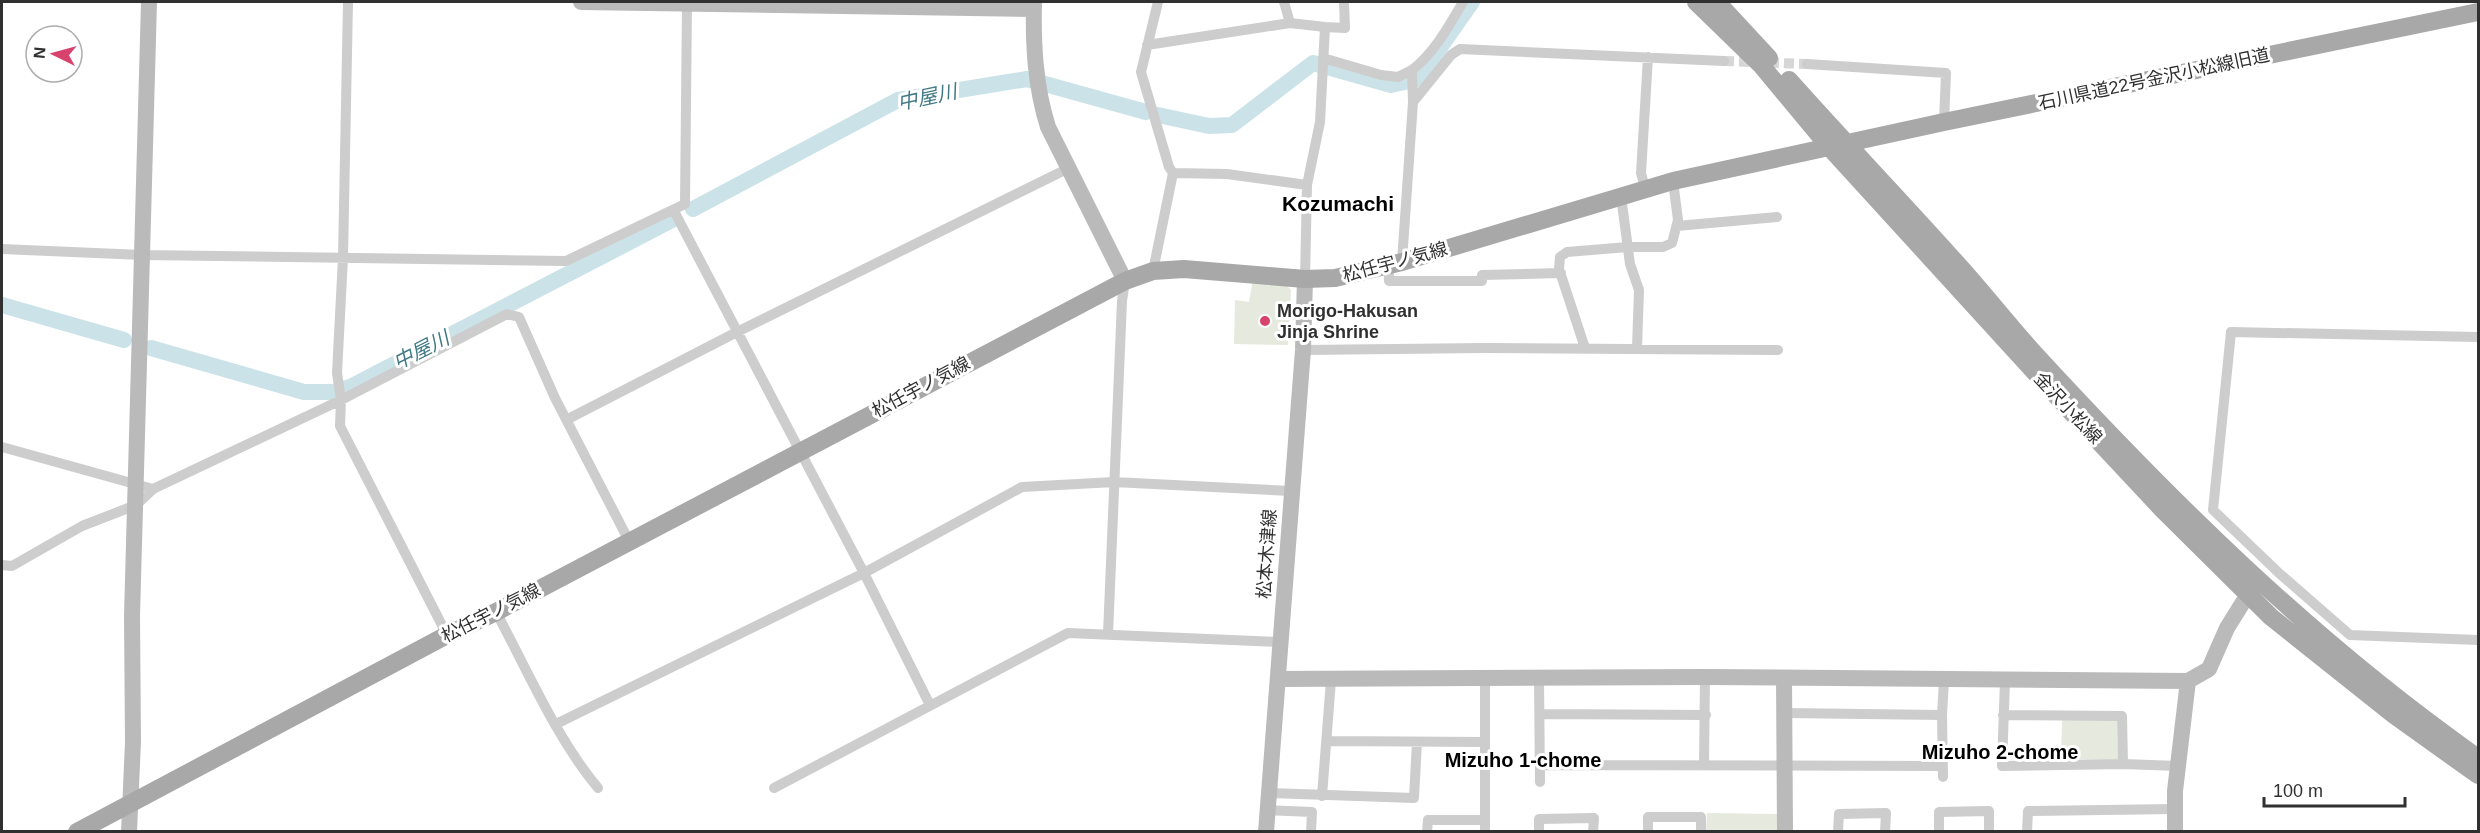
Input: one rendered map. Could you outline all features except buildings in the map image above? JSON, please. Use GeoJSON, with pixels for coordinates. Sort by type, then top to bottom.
{"type":"FeatureCollection","features":[{"type":"Feature","properties":{"kind":"main road","name":"金沢小松線"},"geometry":{"type":"LineString","coordinates":[[1696,2],[1761,65],[1838,146]]}},
{"type":"Feature","properties":{"kind":"main road","name":"金沢小松線"},"geometry":{"type":"LineString","coordinates":[[1717,2],[1838,146],[2154,501],[2264,584],[2366,674],[2420,717],[2478,758]]}},
{"type":"Feature","properties":{"kind":"main road","name":"石川県道22号金沢小松線旧道"},"geometry":{"type":"LineString","coordinates":[[1838,146],[2478,12]]}},
{"type":"Feature","properties":{"kind":"main road","name":"松任宇ノ気線"},"geometry":{"type":"LineString","coordinates":[[77,831],[1125,281],[1153,271],[1184,269],[1305,279],[1335,278],[1396,263],[1645,188],[1838,146]]}},
{"type":"Feature","properties":{"kind":"main road","name":"金沢小松線"},"geometry":{"type":"LineString","coordinates":[[2264,584],[2271,617],[2394,715],[2478,775]]}},
{"type":"Feature","properties":{"kind":"street"},"geometry":{"type":"LineString","coordinates":[[129,831],[136,505],[144,487],[142,255],[149,2]]}},
{"type":"Feature","properties":{"kind":"street"},"geometry":{"type":"LineString","coordinates":[[348,2],[343,258],[338,373],[340,426],[447,635]]}},
{"type":"Feature","properties":{"kind":"street"},"geometry":{"type":"LineString","coordinates":[[581,2],[1034,5],[1037,81],[1048,127],[1125,281],[1122,301],[1108,634]]}},
{"type":"Feature","properties":{"kind":"street"},"geometry":{"type":"LineString","coordinates":[[2,249],[142,255],[566,261],[686,204],[687,2]]}},
{"type":"Feature","properties":{"kind":"street"},"geometry":{"type":"LineString","coordinates":[[1153,271],[1173,173],[1169,167],[1141,72],[1158,2]]}},
{"type":"Feature","properties":{"kind":"street"},"geometry":{"type":"LineString","coordinates":[[1284,2],[1290,23]]}},
{"type":"Feature","properties":{"kind":"street"},"geometry":{"type":"LineString","coordinates":[[1147,45],[1290,23],[1345,28],[1344,2]]}},
{"type":"Feature","properties":{"kind":"street"},"geometry":{"type":"LineString","coordinates":[[1463,2],[1412,78],[1413,102],[1396,263],[1389,281],[1561,273]]}},
{"type":"Feature","properties":{"kind":"street"},"geometry":{"type":"LineString","coordinates":[[1305,279],[1307,185],[1320,122],[1325,27]]}},
{"type":"Feature","properties":{"kind":"street"},"geometry":{"type":"LineString","coordinates":[[1413,102],[1451,55],[1460,49],[1724,61]]}},
{"type":"Feature","properties":{"kind":"street"},"geometry":{"type":"LineString","coordinates":[[1645,188],[1641,173],[1648,57]]}},
{"type":"Feature","properties":{"kind":"street"},"geometry":{"type":"LineString","coordinates":[[1323,64],[1381,75],[1412,78]]}},
{"type":"Feature","properties":{"kind":"street"},"geometry":{"type":"LineString","coordinates":[[1807,64],[1946,73],[1944,122]]}},
{"type":"Feature","properties":{"kind":"street"},"geometry":{"type":"LineString","coordinates":[[568,419],[736,332],[1069,168]]}},
{"type":"Feature","properties":{"kind":"street"},"geometry":{"type":"LineString","coordinates":[[1173,173],[1227,174],[1307,185]]}},
{"type":"Feature","properties":{"kind":"street"},"geometry":{"type":"LineString","coordinates":[[1585,348],[1561,273],[1560,257],[1567,252],[1628,247],[1664,247],[1672,243],[1677,226],[1673,181]]}},
{"type":"Feature","properties":{"kind":"street"},"geometry":{"type":"LineString","coordinates":[[1621,196],[1630,264],[1639,290],[1637,348]]}},
{"type":"Feature","properties":{"kind":"street"},"geometry":{"type":"LineString","coordinates":[[674,211],[864,573],[930,705]]}},
{"type":"Feature","properties":{"kind":"street"},"geometry":{"type":"LineString","coordinates":[[1677,226],[1777,217]]}},
{"type":"Feature","properties":{"kind":"street","name":"松本木津線"},"geometry":{"type":"LineString","coordinates":[[1266,831],[1303,350],[1305,279]]}},
{"type":"Feature","properties":{"kind":"street"},"geometry":{"type":"LineString","coordinates":[[2,447],[144,487],[507,314],[519,317],[555,398],[568,419],[629,541]]}},
{"type":"Feature","properties":{"kind":"street"},"geometry":{"type":"LineString","coordinates":[[2478,337],[2231,332],[2214,510],[2264,584],[2349,635],[2478,640]]}},
{"type":"Feature","properties":{"kind":"street"},"geometry":{"type":"LineString","coordinates":[[1303,350],[1637,348],[1778,350]]}},
{"type":"Feature","properties":{"kind":"street"},"geometry":{"type":"LineString","coordinates":[[556,724],[864,573],[1022,488],[1114,482],[1291,491]]}},
{"type":"Feature","properties":{"kind":"street"},"geometry":{"type":"LineString","coordinates":[[2,565],[12,566],[82,526],[136,505]]}},
{"type":"Feature","properties":{"kind":"street"},"geometry":{"type":"LineString","coordinates":[[1278,679],[1539,680],[1704,677],[2188,681],[2209,669],[2227,628],[2264,584]]}},
{"type":"Feature","properties":{"kind":"street"},"geometry":{"type":"LineString","coordinates":[[496,612],[556,724],[586,773],[598,788]]}},
{"type":"Feature","properties":{"kind":"street"},"geometry":{"type":"LineString","coordinates":[[774,788],[1068,633],[1280,642]]}},
{"type":"Feature","properties":{"kind":"street"},"geometry":{"type":"LineString","coordinates":[[1704,677],[1706,714],[1704,764]]}},
{"type":"Feature","properties":{"kind":"street"},"geometry":{"type":"LineString","coordinates":[[1784,678],[1785,831]]}},
{"type":"Feature","properties":{"kind":"street"},"geometry":{"type":"LineString","coordinates":[[1427,831],[1428,820],[1485,826],[1485,679]]}},
{"type":"Feature","properties":{"kind":"street"},"geometry":{"type":"LineString","coordinates":[[1322,796],[1331,680]]}},
{"type":"Feature","properties":{"kind":"street"},"geometry":{"type":"LineString","coordinates":[[1539,680],[1540,782]]}},
{"type":"Feature","properties":{"kind":"street"},"geometry":{"type":"LineString","coordinates":[[1943,777],[1944,680]]}},
{"type":"Feature","properties":{"kind":"street"},"geometry":{"type":"LineString","coordinates":[[2005,680],[2002,766],[2123,764],[2178,766]]}},
{"type":"Feature","properties":{"kind":"street"},"geometry":{"type":"LineString","coordinates":[[2175,831],[2178,766],[2188,681]]}},
{"type":"Feature","properties":{"kind":"street"},"geometry":{"type":"LineString","coordinates":[[1785,713],[1942,715]]}},
{"type":"Feature","properties":{"kind":"street"},"geometry":{"type":"LineString","coordinates":[[1540,714],[1706,714]]}},
{"type":"Feature","properties":{"kind":"street"},"geometry":{"type":"LineString","coordinates":[[2002,715],[2122,716],[2123,764]]}},
{"type":"Feature","properties":{"kind":"street"},"geometry":{"type":"LineString","coordinates":[[1327,741],[1485,742]]}},
{"type":"Feature","properties":{"kind":"street"},"geometry":{"type":"LineString","coordinates":[[1268,793],[1414,798],[1417,742]]}},
{"type":"Feature","properties":{"kind":"street"},"geometry":{"type":"LineString","coordinates":[[1540,765],[1942,765]]}},
{"type":"Feature","properties":{"kind":"street"},"geometry":{"type":"LineString","coordinates":[[2027,831],[2028,811],[2175,809]]}},
{"type":"Feature","properties":{"kind":"street"},"geometry":{"type":"LineString","coordinates":[[1267,810],[1312,812],[1311,831]]}},
{"type":"Feature","properties":{"kind":"street"},"geometry":{"type":"LineString","coordinates":[[1939,831],[1939,812],[1989,811],[1989,831]]}},
{"type":"Feature","properties":{"kind":"street"},"geometry":{"type":"LineString","coordinates":[[1839,831],[1839,814],[1886,813],[1886,831]]}},
{"type":"Feature","properties":{"kind":"street"},"geometry":{"type":"LineString","coordinates":[[1648,831],[1648,817],[1701,817],[1701,831]]}},
{"type":"Feature","properties":{"kind":"street"},"geometry":{"type":"LineString","coordinates":[[1539,831],[1539,819],[1594,818],[1593,831]]}},
{"type":"Feature","properties":{"kind":"shaded area"},"geometry":{"type":"Polygon","coordinates":[[[1253,280],[1284,282],[1291,290],[1288,345],[1234,344],[1235,300],[1249,302],[1253,280]]]}},
{"type":"Feature","properties":{"kind":"shaded area"},"geometry":{"type":"Polygon","coordinates":[[[2062,719],[2117,720],[2118,760],[2061,759],[2062,719]]]}},
{"type":"Feature","properties":{"kind":"shaded area"},"geometry":{"type":"Polygon","coordinates":[[[1707,813],[1777,814],[1777,831],[1706,832],[1707,813]]]}},
{"type":"Feature","properties":{"kind":"waterway","name":"中屋川"},"geometry":{"type":"LineString","coordinates":[[1158,115],[1209,126],[1232,125],[1313,63],[1391,85],[1418,79],[1472,2]]}},
{"type":"Feature","properties":{"kind":"waterway","name":"中屋川"},"geometry":{"type":"LineString","coordinates":[[693,209],[898,100],[1027,79],[1146,112]]}},
{"type":"Feature","properties":{"kind":"waterway","name":"中屋川"},"geometry":{"type":"LineString","coordinates":[[151,348],[304,392],[333,392],[350,387],[674,219]]}},
{"type":"Feature","properties":{"kind":"waterway","name":"中屋川"},"geometry":{"type":"LineString","coordinates":[[2,305],[124,340]]}},
{"type":"Feature","properties":{"kind":"tunnel"},"geometry":{"type":"LineString","coordinates":[[1724,61],[1807,64]]}},
{"type":"Feature","properties":{"kind":"place","name":"Morigo-Hakusan Jinja Shrine"},"geometry":{"type":"Point","coordinates":[1265,321]}},
{"type":"Feature","properties":{"kind":"district","name":"Kozumachi"},"geometry":{"type":"Point","coordinates":[1338,203]}},
{"type":"Feature","properties":{"kind":"district","name":"Mizuho 2-chome"},"geometry":{"type":"Point","coordinates":[2000,752]}},
{"type":"Feature","properties":{"kind":"district","name":"Mizuho 1-chome"},"geometry":{"type":"Point","coordinates":[1523,760]}}]}
